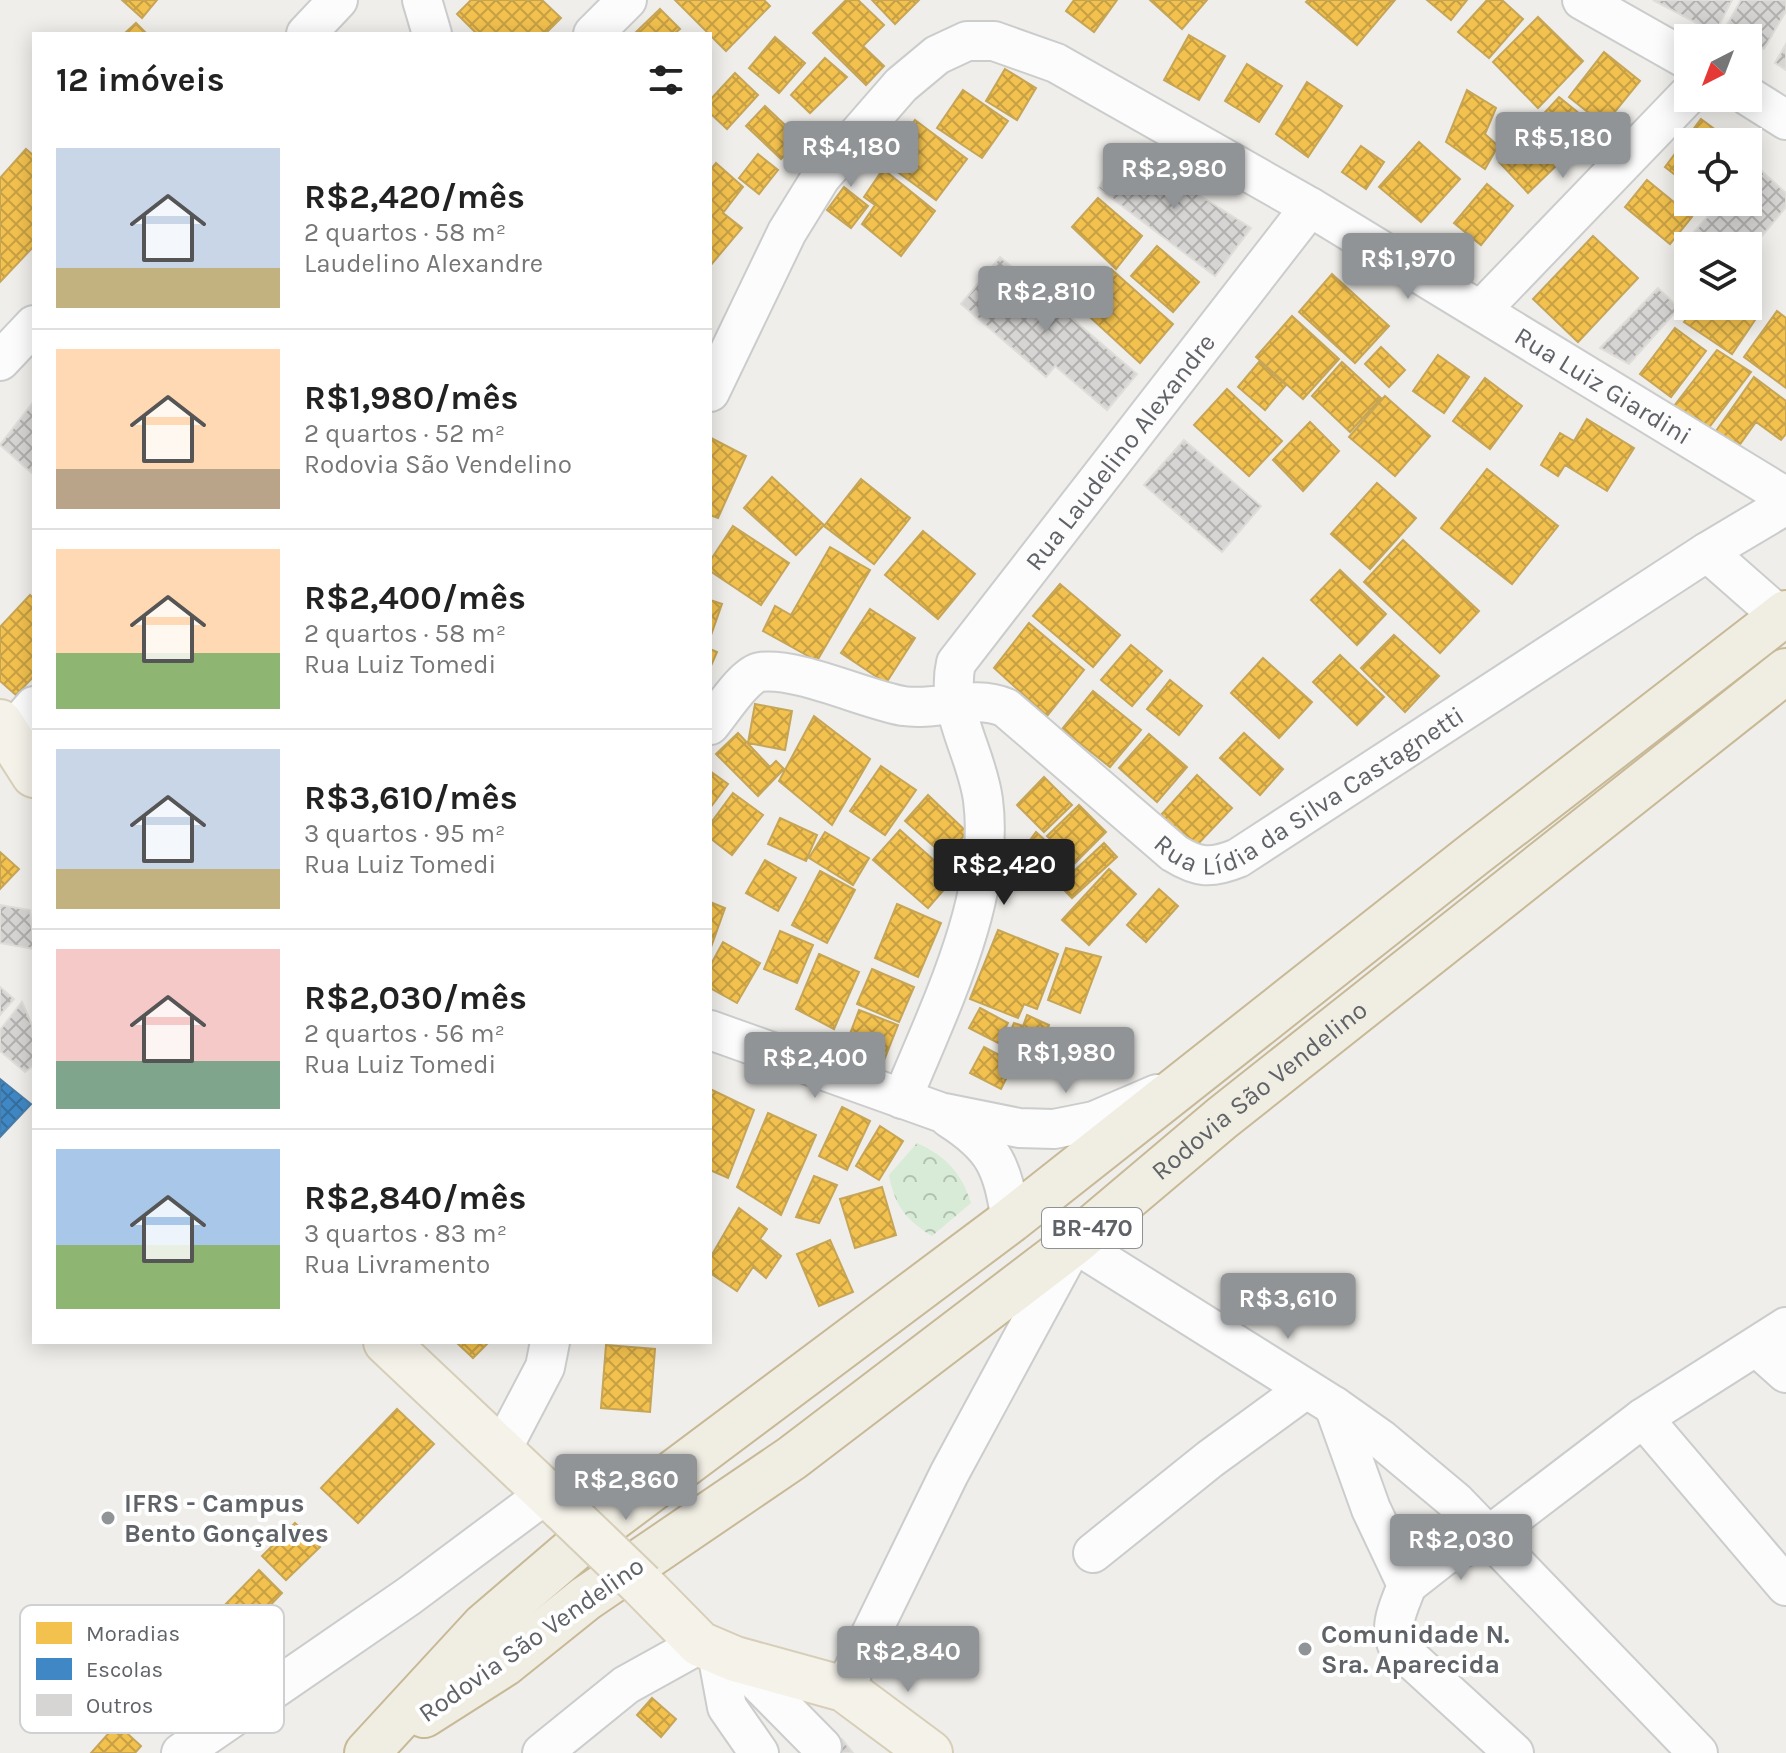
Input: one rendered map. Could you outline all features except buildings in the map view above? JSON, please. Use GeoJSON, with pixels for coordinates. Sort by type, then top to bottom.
{"type":"FeatureCollection","features":[{"type":"Feature","properties":{"kind":"highway","name":"BR-470"},"geometry":{"type":"LineString","coordinates":[[369,1751],[484,1626],[528,1586],[733,1426],[1011,1220],[1473,855],[1784,615]]}},
{"type":"Feature","properties":{"kind":"highway","name":"Rodovia São Vendelino"},"geometry":{"type":"LineString","coordinates":[[369,1751],[504,1664],[585,1599],[792,1458],[1074,1243],[1247,1098],[1786,671]]}},
{"type":"Feature","properties":{"kind":"main road"},"geometry":{"type":"LineString","coordinates":[[15,721],[32,769]]}},
{"type":"Feature","properties":{"kind":"main road"},"geometry":{"type":"LineString","coordinates":[[388,1344],[642,1585],[718,1652],[844,1689],[930,1753]]}},
{"type":"Feature","properties":{"kind":"street"},"geometry":{"type":"LineString","coordinates":[[308,32],[338,0]]}},
{"type":"Feature","properties":{"kind":"street"},"geometry":{"type":"LineString","coordinates":[[422,0],[431,32]]}},
{"type":"Feature","properties":{"kind":"street"},"geometry":{"type":"LineString","coordinates":[[595,32],[627,0]]}},
{"type":"Feature","properties":{"kind":"street"},"geometry":{"type":"LineString","coordinates":[[1582,0],[1674,52]]}},
{"type":"Feature","properties":{"kind":"street","name":"Rua Luiz Giardini"},"geometry":{"type":"LineString","coordinates":[[712,388],[787,232],[821,177],[901,85],[937,55],[967,41],[994,41],[1056,63],[1310,207],[1786,497]]}},
{"type":"Feature","properties":{"kind":"street"},"geometry":{"type":"LineString","coordinates":[[1762,105],[1786,120]]}},
{"type":"Feature","properties":{"kind":"street"},"geometry":{"type":"LineString","coordinates":[[1482,309],[1674,110]]}},
{"type":"Feature","properties":{"kind":"street","name":"Rua Laudelino Alexandre"},"geometry":{"type":"LineString","coordinates":[[902,1099],[954,971],[974,897],[984,841],[983,799],[955,705],[954,672],[964,650],[1310,207]]}},
{"type":"Feature","properties":{"kind":"street"},"geometry":{"type":"LineString","coordinates":[[0,361],[32,327]]}},
{"type":"Feature","properties":{"kind":"street","name":"Rua Lídia da Silva Castagnetti"},"geometry":{"type":"LineString","coordinates":[[712,723],[745,682],[761,672],[784,674],[905,706],[992,702],[1006,708],[1174,853],[1205,868],[1218,866],[1238,858],[1707,552],[1786,505]]}},
{"type":"Feature","properties":{"kind":"street"},"geometry":{"type":"LineString","coordinates":[[1707,552],[1784,615]]}},
{"type":"Feature","properties":{"kind":"street"},"geometry":{"type":"LineString","coordinates":[[712,1031],[940,1112],[1019,1128],[1054,1129],[1094,1121],[1191,1080]]}},
{"type":"Feature","properties":{"kind":"street"},"geometry":{"type":"LineString","coordinates":[[940,1112],[992,1152],[1005,1185],[1011,1220]]}},
{"type":"Feature","properties":{"kind":"street"},"geometry":{"type":"LineString","coordinates":[[844,1689],[949,1474],[1074,1243],[1320,1397],[1382,1440],[1455,1501],[1698,1753]]}},
{"type":"Feature","properties":{"kind":"street"},"geometry":{"type":"LineString","coordinates":[[1514,1753],[1398,1647],[1393,1635],[1394,1620],[1407,1585],[1444,1556],[1487,1537],[1643,1418],[1771,1337],[1786,1373]]}},
{"type":"Feature","properties":{"kind":"street"},"geometry":{"type":"LineString","coordinates":[[501,1451],[529,1403],[545,1367],[550,1344]]}},
{"type":"Feature","properties":{"kind":"street"},"geometry":{"type":"LineString","coordinates":[[1093,1553],[1210,1459],[1320,1397]]}},
{"type":"Feature","properties":{"kind":"street"},"geometry":{"type":"LineString","coordinates":[[1320,1397],[1407,1585]]}},
{"type":"Feature","properties":{"kind":"street"},"geometry":{"type":"LineString","coordinates":[[1643,1418],[1786,1586]]}},
{"type":"Feature","properties":{"kind":"street"},"geometry":{"type":"LineString","coordinates":[[284,1682],[555,1501]]}},
{"type":"Feature","properties":{"kind":"street"},"geometry":{"type":"LineString","coordinates":[[718,1652],[822,1747]]}},
{"type":"Feature","properties":{"kind":"street"},"geometry":{"type":"LineString","coordinates":[[542,1753],[626,1685],[718,1652]]}},
{"type":"Feature","properties":{"kind":"street"},"geometry":{"type":"LineString","coordinates":[[718,1652],[727,1707],[759,1753]]}},
{"type":"Feature","properties":{"kind":"street"},"geometry":{"type":"LineString","coordinates":[[181,1753],[210,1733]]}},
{"type":"Feature","properties":{"kind":"green space"},"geometry":{"type":"Polygon","coordinates":[[[917,1143],[952,1167],[971,1203],[932,1236],[903,1211],[894,1195],[889,1175],[917,1143]]]}},
{"type":"Feature","properties":{"kind":"place","name":"IFRS - Campus Bento Gonçalves"},"geometry":{"type":"Point","coordinates":[108,1518]}},
{"type":"Feature","properties":{"kind":"place","name":"Comunidade N. Sra. Aparecida"},"geometry":{"type":"Point","coordinates":[1305,1649]}}]}
